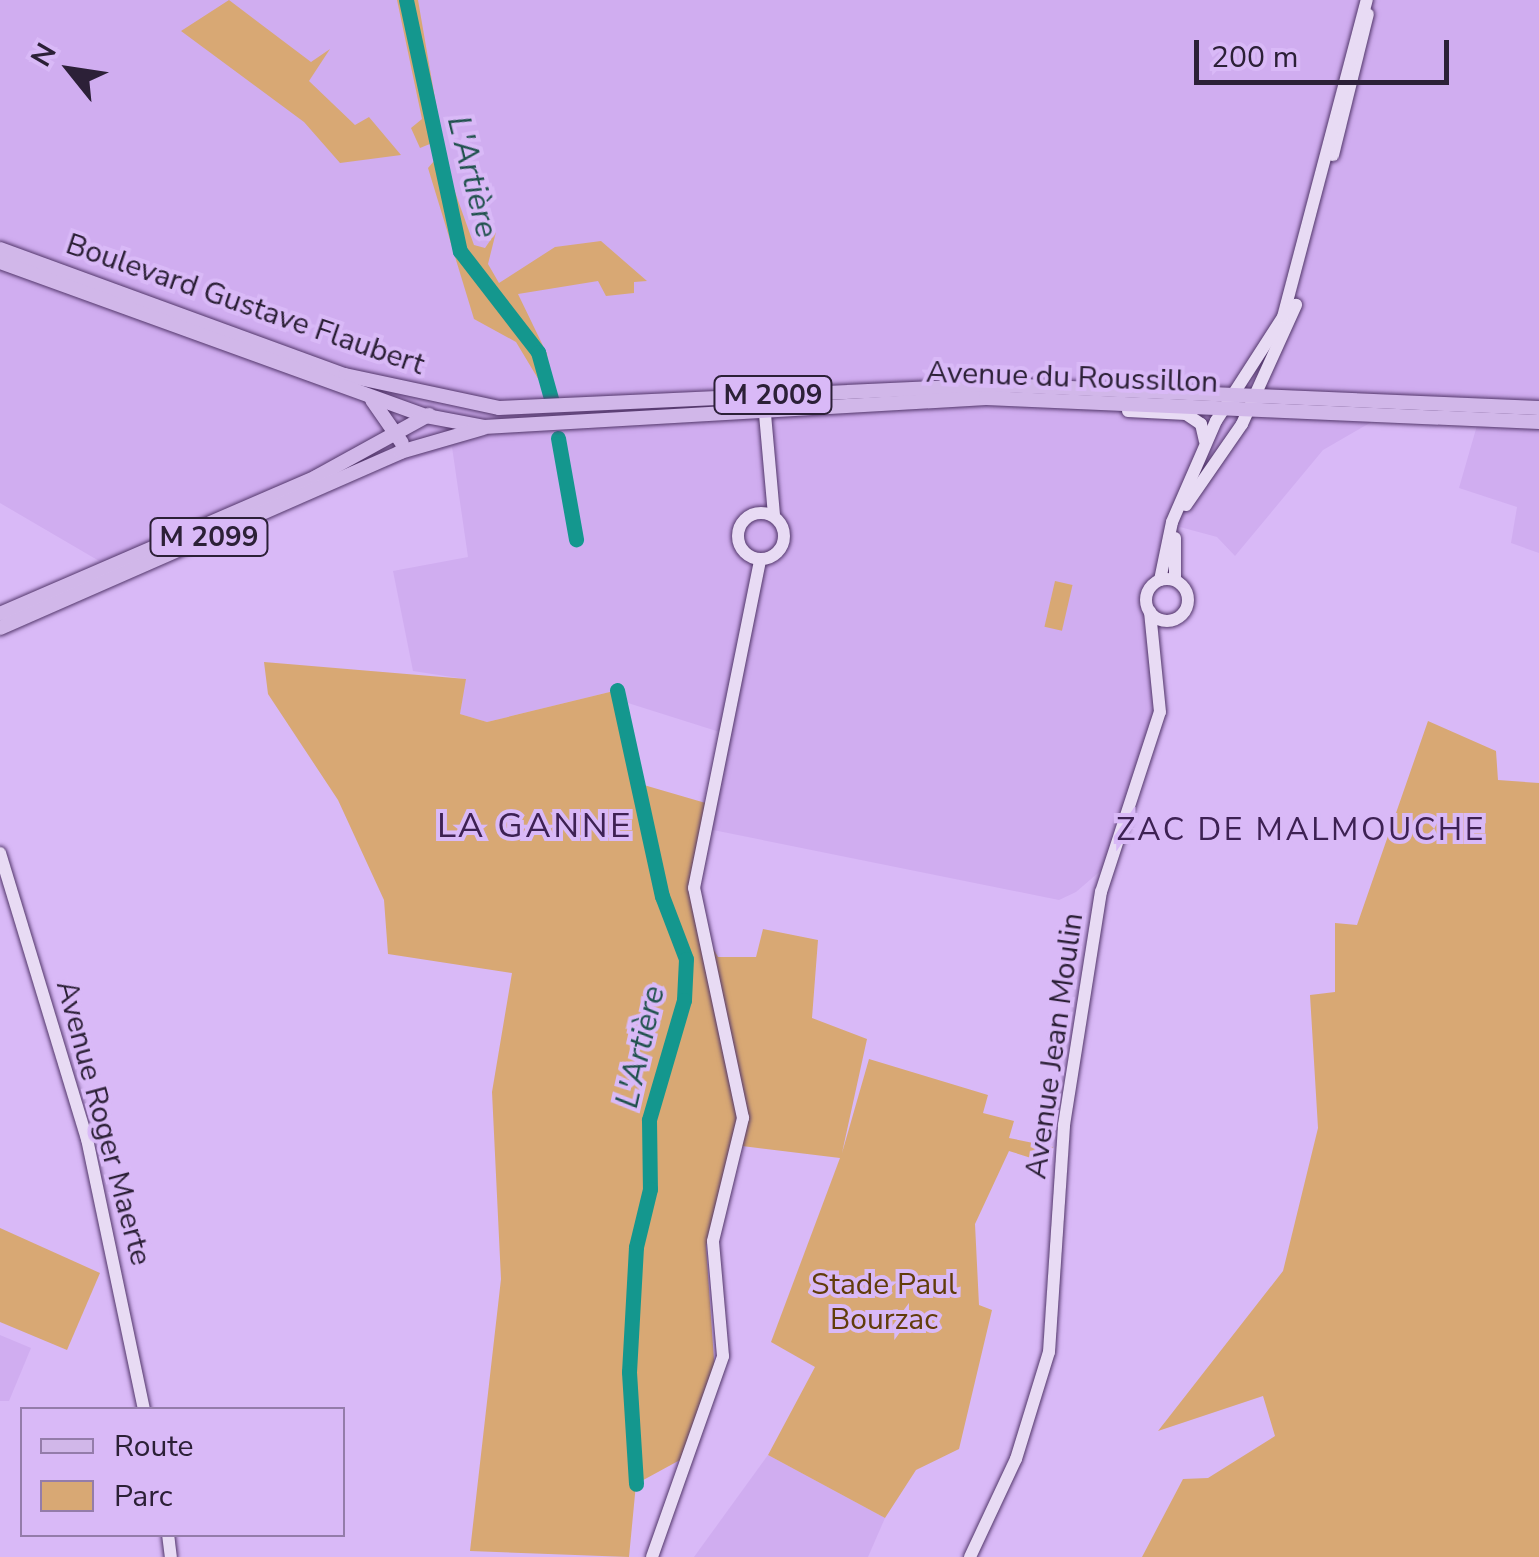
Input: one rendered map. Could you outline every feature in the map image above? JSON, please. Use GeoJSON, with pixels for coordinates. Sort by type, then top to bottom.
{"type":"FeatureCollection","features":[{"type":"Feature","properties":{"kind":"main road"},"geometry":{"type":"LineString","coordinates":[[1281,400],[1270,384],[1274,360],[1370,0]]}},
{"type":"Feature","properties":{"kind":"main road"},"geometry":{"type":"LineString","coordinates":[[1167,580],[1172,522],[1230,395],[1283,317],[1370,0]]}},
{"type":"Feature","properties":{"kind":"main road","name":"Boulevard Gustave Flaubert"},"geometry":{"type":"LineString","coordinates":[[0,250],[416,396],[533,411]]}},
{"type":"Feature","properties":{"kind":"main road","name":"Boulevard Gustave Flaubert"},"geometry":{"type":"LineString","coordinates":[[0,262],[426,416],[484,427]]}},
{"type":"Feature","properties":{"kind":"main road"},"geometry":{"type":"LineString","coordinates":[[1168,621],[1150,611],[1148,593],[1167,580],[1179,516],[1248,413],[1274,360]]}},
{"type":"Feature","properties":{"kind":"main road"},"geometry":{"type":"LineString","coordinates":[[1015,392],[1176,410],[1202,424],[1204,451]]}},
{"type":"Feature","properties":{"kind":"main road","name":"Avenue du Roussillon"},"geometry":{"type":"LineString","coordinates":[[533,411],[1015,392],[1230,395],[1539,408]]}},
{"type":"Feature","properties":{"kind":"main road","name":"Avenue du Roussillon"},"geometry":{"type":"LineString","coordinates":[[1052,393],[1176,410],[1539,422]]}},
{"type":"Feature","properties":{"kind":"main road"},"geometry":{"type":"LineString","coordinates":[[368,396],[394,437],[413,448],[426,416],[416,396]]}},
{"type":"Feature","properties":{"kind":"main road"},"geometry":{"type":"LineString","coordinates":[[656,1557],[723,1356],[713,1241],[743,1118],[696,919],[703,828],[760,560],[782,543],[766,496],[764,404]]}},
{"type":"Feature","properties":{"kind":"main road","name":"Avenue du Roussillon"},"geometry":{"type":"LineString","coordinates":[[484,427],[764,404]]}},
{"type":"Feature","properties":{"kind":"main road"},"geometry":{"type":"LineString","coordinates":[[426,416],[533,411]]}},
{"type":"Feature","properties":{"kind":"main road","name":"M 2099"},"geometry":{"type":"LineString","coordinates":[[0,614],[394,437],[426,416]]}},
{"type":"Feature","properties":{"kind":"main road","name":"M 2099"},"geometry":{"type":"LineString","coordinates":[[0,628],[413,448],[484,427]]}},
{"type":"Feature","properties":{"kind":"main road"},"geometry":{"type":"LineString","coordinates":[[760,560],[740,538],[766,496]]}},
{"type":"Feature","properties":{"kind":"main road"},"geometry":{"type":"LineString","coordinates":[[758,512],[774,516]]}},
{"type":"Feature","properties":{"kind":"main road","name":"Avenue Jean Moulin"},"geometry":{"type":"LineString","coordinates":[[970,1557],[1046,1368],[1075,1054],[1101,890],[1154,729],[1158,656],[1168,621],[1188,603],[1167,580]]}},
{"type":"Feature","properties":{"kind":"main road","name":"Avenue Jean Moulin"},"geometry":{"type":"LineString","coordinates":[[1150,611],[1158,656]]}},
{"type":"Feature","properties":{"kind":"main road","name":"Avenue Roger Maerte"},"geometry":{"type":"LineString","coordinates":[[0,854],[88,1139],[143,1407]]}},
{"type":"Feature","properties":{"kind":"shaded area"},"geometry":{"type":"Polygon","coordinates":[[[0,0],[1539,0],[1539,553],[1511,543],[1517,507],[1459,488],[1480,415],[1387,413],[1323,450],[1235,556],[1217,537],[1180,527],[1166,544],[1147,596],[1161,697],[1105,867],[1076,892],[1059,900],[703,828],[726,734],[628,703],[622,689],[487,722],[460,714],[465,679],[413,671],[393,571],[468,557],[452,447],[186,530],[106,565],[0,503],[0,0]]]}},
{"type":"Feature","properties":{"kind":"shaded area"},"geometry":{"type":"Polygon","coordinates":[[[0,1335],[31,1348],[9,1401],[0,1401],[0,1335]]]}},
{"type":"Feature","properties":{"kind":"shaded area"},"geometry":{"type":"Polygon","coordinates":[[[768,1455],[885,1518],[868,1557],[694,1557],[768,1455]]]}},
{"type":"Feature","properties":{"kind":"green space"},"geometry":{"type":"Polygon","coordinates":[[[229,0],[311,62],[330,49],[309,81],[355,125],[369,117],[401,155],[340,163],[304,122],[181,31],[229,0]]]}},
{"type":"Feature","properties":{"kind":"green space"},"geometry":{"type":"Polygon","coordinates":[[[397,0],[418,0],[442,139],[420,148],[411,128],[422,119],[397,0]]]}},
{"type":"Feature","properties":{"kind":"green space"},"geometry":{"type":"Polygon","coordinates":[[[441,153],[474,245],[485,248],[496,232],[488,264],[499,283],[555,247],[601,241],[647,281],[634,282],[634,293],[606,296],[598,281],[518,294],[547,354],[552,402],[516,342],[474,319],[428,168],[441,153]]]}},
{"type":"Feature","properties":{"kind":"green space"},"geometry":{"type":"Polygon","coordinates":[[[1055,581],[1073,585],[1062,631],[1044,627],[1055,581]]]}},
{"type":"Feature","properties":{"kind":"green space","name":"Stade Paul Bourzac"},"geometry":{"type":"Polygon","coordinates":[[[264,662],[466,679],[460,714],[487,722],[622,689],[637,783],[709,804],[696,919],[718,957],[756,957],[763,929],[818,940],[812,1018],[867,1039],[842,1153],[869,1059],[988,1095],[983,1113],[1014,1121],[1009,1138],[1053,1147],[1050,1164],[1009,1151],[975,1224],[979,1305],[992,1310],[959,1449],[916,1470],[885,1518],[768,1455],[815,1367],[771,1342],[840,1158],[734,1145],[706,1246],[716,1388],[680,1460],[636,1484],[629,1557],[470,1551],[501,1279],[492,1092],[512,973],[388,954],[384,900],[338,800],[268,694],[264,662]]]}},
{"type":"Feature","properties":{"kind":"green space"},"geometry":{"type":"Polygon","coordinates":[[[1428,721],[1496,751],[1498,780],[1539,783],[1539,1557],[1142,1557],[1183,1479],[1208,1478],[1275,1436],[1263,1396],[1158,1431],[1283,1271],[1318,1128],[1310,995],[1335,992],[1335,923],[1357,925],[1428,721]]]}},
{"type":"Feature","properties":{"kind":"green space"},"geometry":{"type":"Polygon","coordinates":[[[0,1228],[100,1273],[67,1350],[0,1322],[0,1228]]]}},
{"type":"Feature","properties":{"kind":"waterway","name":"L'Artière"},"geometry":{"type":"LineString","coordinates":[[406,0],[460,251],[538,352],[552,402]]}},
{"type":"Feature","properties":{"kind":"waterway","name":"L'Artière"},"geometry":{"type":"LineString","coordinates":[[558,438],[576,539]]}},
{"type":"Feature","properties":{"kind":"waterway","name":"L'Artière"},"geometry":{"type":"LineString","coordinates":[[617,690],[662,896],[686,959],[684,1000],[649,1120],[650,1189],[636,1247],[629,1372],[636,1484]]}},
{"type":"Feature","properties":{"kind":"district","name":"LA GANNE"},"geometry":{"type":"Point","coordinates":[535,826]}},
{"type":"Feature","properties":{"kind":"district","name":"ZAC DE MALMOUCHE"},"geometry":{"type":"Point","coordinates":[1301,830]}}]}
